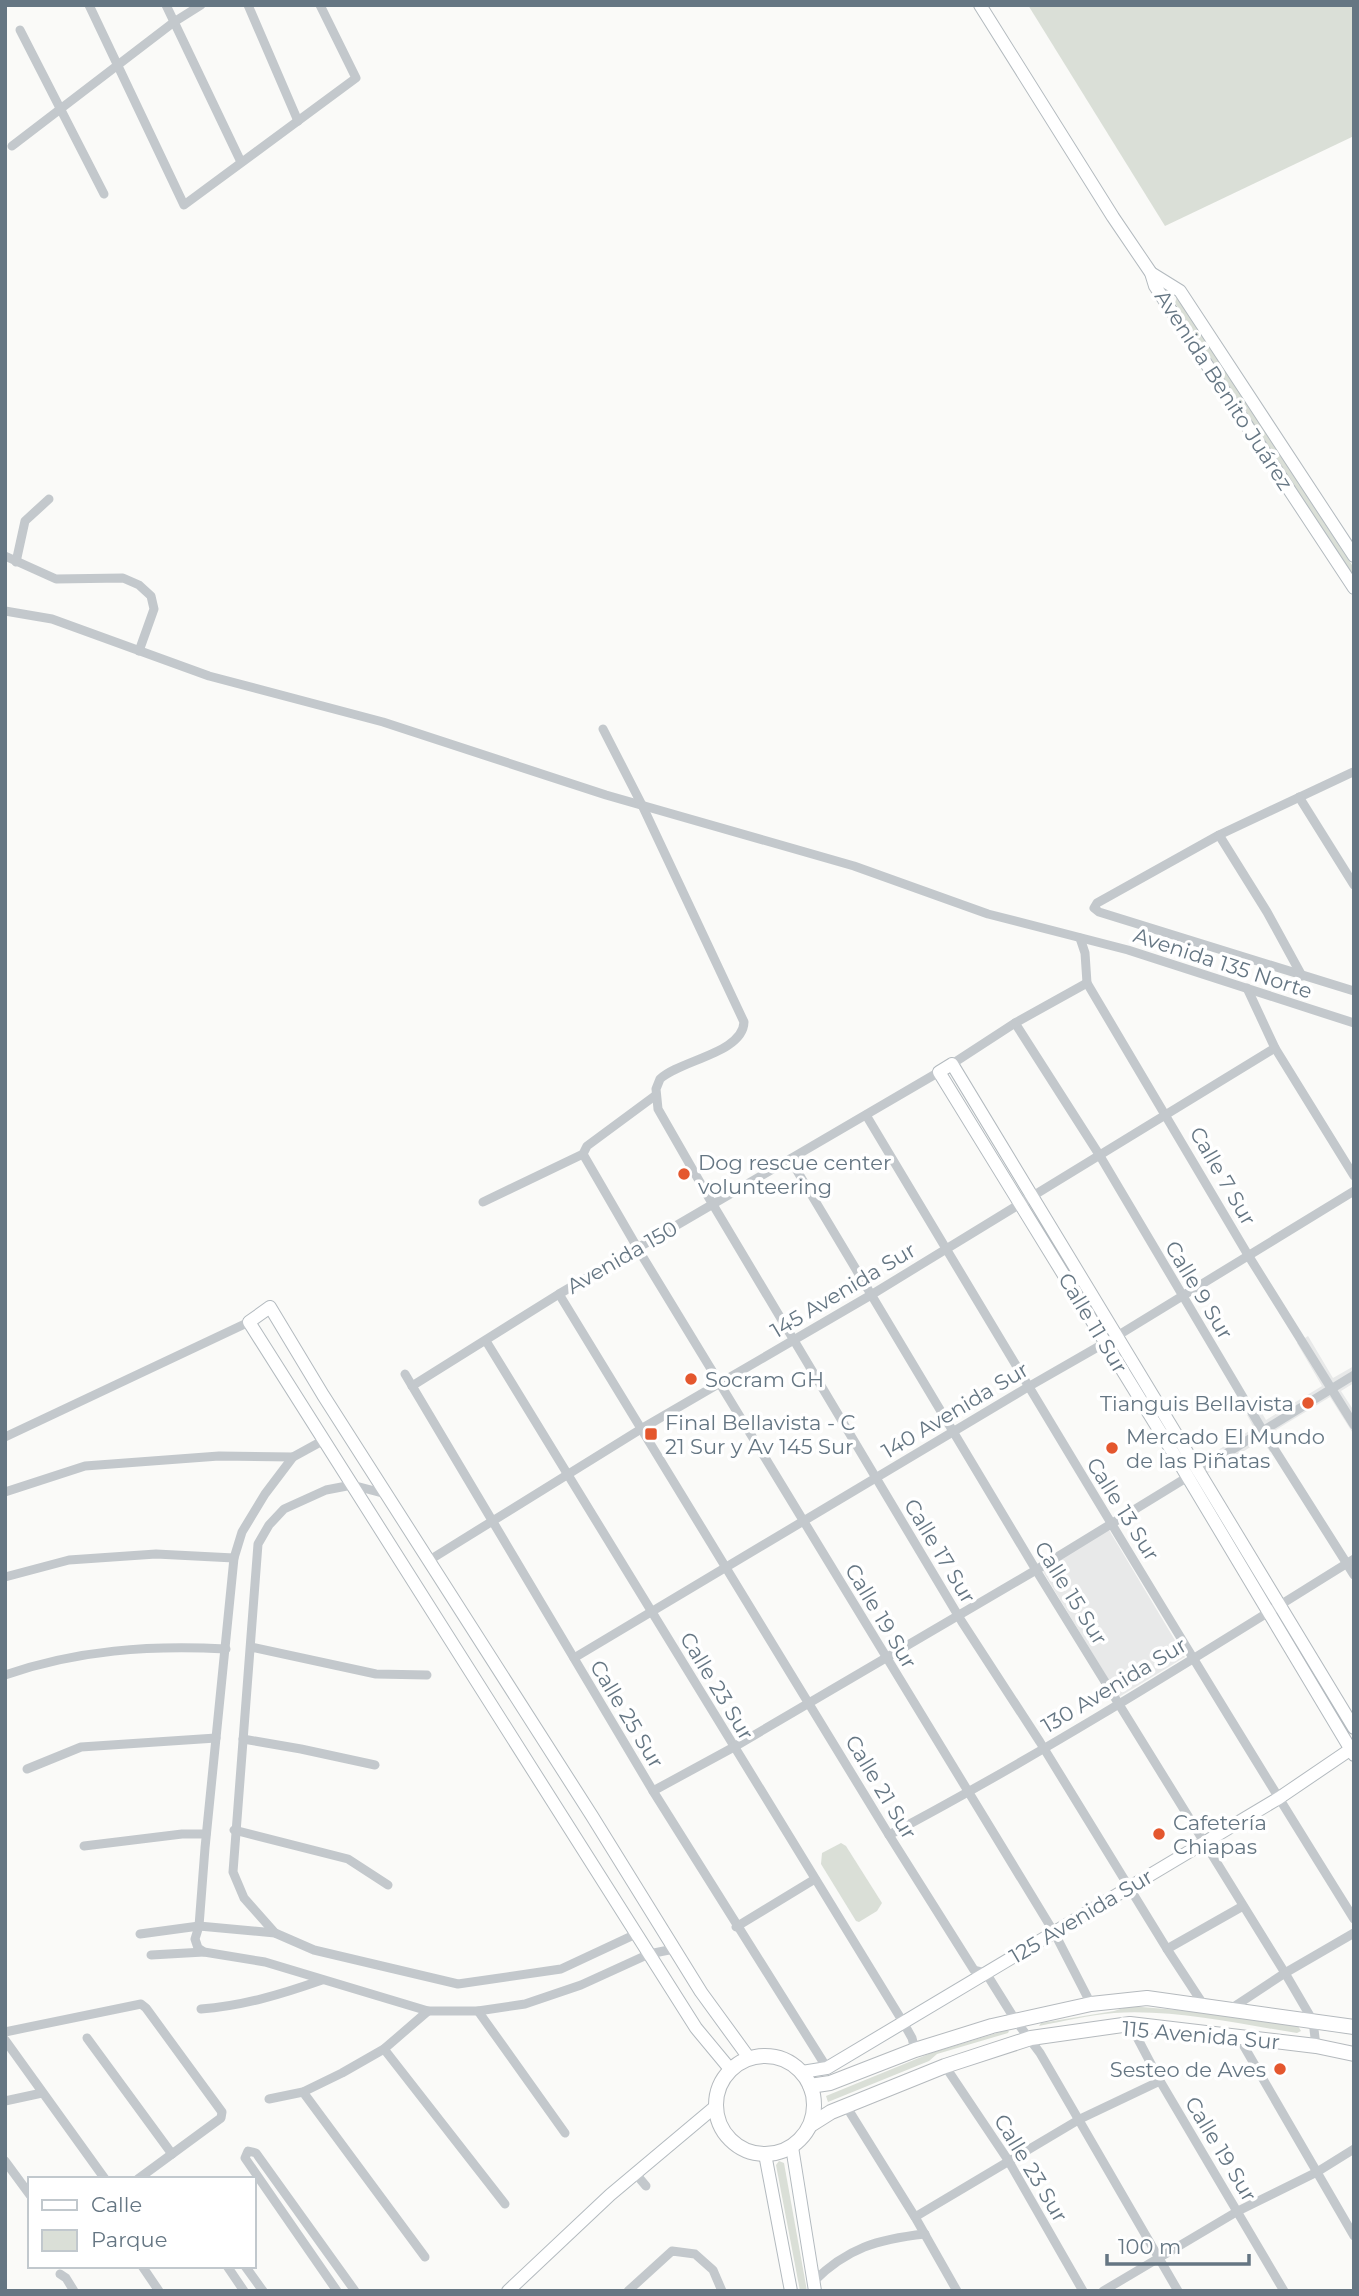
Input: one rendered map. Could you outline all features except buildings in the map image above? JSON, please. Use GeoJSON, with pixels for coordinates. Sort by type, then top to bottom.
{"type":"FeatureCollection","features":[{"type":"Feature","properties":{"kind":"main road"},"geometry":{"type":"LineString","coordinates":[[980,5],[1151,273]]}},
{"type":"Feature","properties":{"kind":"main road","name":"Avenida Benito Juárez"},"geometry":{"type":"LineString","coordinates":[[1151,273],[1180,291],[1354,556]]}},
{"type":"Feature","properties":{"kind":"main road","name":"Avenida Benito Juárez"},"geometry":{"type":"LineString","coordinates":[[1151,273],[1155,286],[1354,588]]}},
{"type":"Feature","properties":{"kind":"main road","name":"Avenida 150"},"geometry":{"type":"LineString","coordinates":[[939,1072],[952,1065]]}},
{"type":"Feature","properties":{"kind":"main road","name":"Calle 11 Sur"},"geometry":{"type":"LineString","coordinates":[[952,1065],[1104,1343],[1194,1475]]}},
{"type":"Feature","properties":{"kind":"main road","name":"Calle 11 Sur"},"geometry":{"type":"LineString","coordinates":[[939,1072],[1117,1336],[1194,1475],[1275,1608],[1354,1728]]}},
{"type":"Feature","properties":{"kind":"main road"},"geometry":{"type":"LineString","coordinates":[[730,2069],[696,2028],[249,1322],[270,1307],[701,1992],[749,2058]]}},
{"type":"Feature","properties":{"kind":"main road","name":"Calle 11 Sur"},"geometry":{"type":"LineString","coordinates":[[1275,1608],[1352,1750]]}},
{"type":"Feature","properties":{"kind":"main road"},"geometry":{"type":"LineString","coordinates":[[519,1749],[535,1728]]}},
{"type":"Feature","properties":{"kind":"main road","name":"125 Avenida Sur"},"geometry":{"type":"LineString","coordinates":[[803,2072],[827,2068],[1279,1798],[1352,1750]]}},
{"type":"Feature","properties":{"kind":"main road","name":"115 Avenida Sur"},"geometry":{"type":"LineString","coordinates":[[810,2086],[830,2083],[915,2050],[1016,2021],[1091,2004],[1147,1998],[1354,2027]]}},
{"type":"Feature","properties":{"kind":"main road","name":"115 Avenida Sur"},"geometry":{"type":"LineString","coordinates":[[812,2124],[846,2106],[945,2067],[1031,2038],[1130,2024],[1316,2046],[1352,2057]]}},
{"type":"Feature","properties":{"kind":"main road"},"geometry":{"type":"LineString","coordinates":[[773,2056],[788,2061],[803,2072],[814,2094],[812,2124],[792,2147],[765,2154],[743,2149],[729,2138],[719,2123],[717,2091],[730,2069],[749,2058],[773,2056]]}},
{"type":"Feature","properties":{"kind":"main road"},"geometry":{"type":"LineString","coordinates":[[508,2291],[635,2174],[716,2106]]}},
{"type":"Feature","properties":{"kind":"main road"},"geometry":{"type":"LineString","coordinates":[[792,2147],[814,2286]]}},
{"type":"Feature","properties":{"kind":"main road"},"geometry":{"type":"LineString","coordinates":[[765,2154],[791,2291]]}},
{"type":"Feature","properties":{"kind":"street"},"geometry":{"type":"LineString","coordinates":[[89,5],[184,205],[356,78],[320,5]]}},
{"type":"Feature","properties":{"kind":"street"},"geometry":{"type":"LineString","coordinates":[[166,5],[241,162]]}},
{"type":"Feature","properties":{"kind":"street"},"geometry":{"type":"LineString","coordinates":[[12,146],[174,22],[201,5]]}},
{"type":"Feature","properties":{"kind":"street"},"geometry":{"type":"LineString","coordinates":[[248,5],[298,121]]}},
{"type":"Feature","properties":{"kind":"street"},"geometry":{"type":"LineString","coordinates":[[20,30],[104,194]]}},
{"type":"Feature","properties":{"kind":"street"},"geometry":{"type":"LineString","coordinates":[[16,562],[25,521],[49,499]]}},
{"type":"Feature","properties":{"kind":"street"},"geometry":{"type":"LineString","coordinates":[[5,556],[56,579],[123,578],[139,585],[151,596],[154,609],[139,650]]}},
{"type":"Feature","properties":{"kind":"street","name":"Avenida 135 Norte"},"geometry":{"type":"LineString","coordinates":[[6,612],[52,619],[209,676],[383,722],[642,805],[854,866],[988,914],[1128,950],[1354,1023]]}},
{"type":"Feature","properties":{"kind":"street"},"geometry":{"type":"LineString","coordinates":[[483,1202],[583,1154],[587,1146],[656,1094],[657,1084],[664,1076],[732,1043],[742,1033],[744,1022],[642,805],[603,729]]}},
{"type":"Feature","properties":{"kind":"street"},"geometry":{"type":"LineString","coordinates":[[1353,772],[1219,835],[1097,903],[1094,908],[1099,912],[1354,991]]}},
{"type":"Feature","properties":{"kind":"street"},"geometry":{"type":"LineString","coordinates":[[1299,797],[1354,885]]}},
{"type":"Feature","properties":{"kind":"street"},"geometry":{"type":"LineString","coordinates":[[1219,835],[1267,912],[1302,976]]}},
{"type":"Feature","properties":{"kind":"street","name":"Calle 7 Sur"},"geometry":{"type":"LineString","coordinates":[[1080,938],[1085,953],[1087,983],[1248,1255],[1354,1425]]}},
{"type":"Feature","properties":{"kind":"street","name":"Avenida 150"},"geometry":{"type":"LineString","coordinates":[[952,1065],[1015,1023],[1087,983]]}},
{"type":"Feature","properties":{"kind":"street"},"geometry":{"type":"LineString","coordinates":[[1247,988],[1275,1048],[1354,1176]]}},
{"type":"Feature","properties":{"kind":"street","name":"Calle 9 Sur"},"geometry":{"type":"LineString","coordinates":[[1015,1023],[1100,1156],[1263,1431],[1350,1561],[1354,1575]]}},
{"type":"Feature","properties":{"kind":"street","name":"145 Avenida Sur"},"geometry":{"type":"LineString","coordinates":[[428,1561],[641,1429],[1026,1201],[1275,1048]]}},
{"type":"Feature","properties":{"kind":"street","name":"Avenida 150"},"geometry":{"type":"LineString","coordinates":[[412,1386],[559,1294],[939,1072]]}},
{"type":"Feature","properties":{"kind":"street","name":"Calle 17 Sur"},"geometry":{"type":"LineString","coordinates":[[656,1094],[658,1109],[712,1203],[958,1615],[1203,2004]]}},
{"type":"Feature","properties":{"kind":"street","name":"Calle 13 Sur"},"geometry":{"type":"LineString","coordinates":[[866,1115],[1111,1525],[1354,1919]]}},
{"type":"Feature","properties":{"kind":"street"},"geometry":{"type":"LineString","coordinates":[[583,1154],[638,1248]]}},
{"type":"Feature","properties":{"kind":"street","name":"Calle 15 Sur"},"geometry":{"type":"LineString","coordinates":[[790,1159],[952,1432],[1285,1973],[1312,2021],[1316,2046]]}},
{"type":"Feature","properties":{"kind":"street","name":"140 Avenida Sur"},"geometry":{"type":"LineString","coordinates":[[574,1658],[1117,1336],[1354,1191]]}},
{"type":"Feature","properties":{"kind":"street","name":"Calle 19 Sur"},"geometry":{"type":"LineString","coordinates":[[638,1248],[1054,1932],[1091,2004]]}},
{"type":"Feature","properties":{"kind":"street","name":"Calle 21 Sur"},"geometry":{"type":"LineString","coordinates":[[559,1294],[974,1970],[986,1973],[1016,2021],[1031,2038],[1178,2291]]}},
{"type":"Feature","properties":{"kind":"street"},"geometry":{"type":"LineString","coordinates":[[5,1437],[249,1322]]}},
{"type":"Feature","properties":{"kind":"street","name":"Calle 23 Sur"},"geometry":{"type":"LineString","coordinates":[[486,1341],[903,2022],[915,2050]]}},
{"type":"Feature","properties":{"kind":"street","name":"Calle 25 Sur"},"geometry":{"type":"LineString","coordinates":[[404,1374],[653,1791],[827,2068]]}},
{"type":"Feature","properties":{"kind":"street"},"geometry":{"type":"LineString","coordinates":[[653,1791],[734,1747],[1036,1570],[1354,1375]]}},
{"type":"Feature","properties":{"kind":"street"},"geometry":{"type":"LineString","coordinates":[[204,1952],[198,1948],[195,1939],[199,1926],[234,1558],[242,1532],[265,1494],[293,1457],[324,1440]]}},
{"type":"Feature","properties":{"kind":"street"},"geometry":{"type":"LineString","coordinates":[[5,1492],[85,1466],[219,1456],[293,1457]]}},
{"type":"Feature","properties":{"kind":"street"},"geometry":{"type":"LineString","coordinates":[[275,1933],[244,1898],[233,1872],[234,1830],[258,1544],[269,1525],[284,1509],[326,1490],[352,1485],[386,1494]]}},
{"type":"Feature","properties":{"kind":"street"},"geometry":{"type":"LineString","coordinates":[[5,1577],[69,1560],[156,1554],[234,1558]]}},
{"type":"Feature","properties":{"kind":"street","name":"130 Avenida Sur"},"geometry":{"type":"LineString","coordinates":[[889,1835],[1043,1749],[1350,1561]]}},
{"type":"Feature","properties":{"kind":"street"},"geometry":{"type":"LineString","coordinates":[[5,1675],[44,1662],[106,1651],[172,1646],[226,1648]]}},
{"type":"Feature","properties":{"kind":"street"},"geometry":{"type":"LineString","coordinates":[[251,1647],[376,1674],[426,1675]]}},
{"type":"Feature","properties":{"kind":"street"},"geometry":{"type":"LineString","coordinates":[[27,1769],[82,1746],[216,1738]]}},
{"type":"Feature","properties":{"kind":"street"},"geometry":{"type":"LineString","coordinates":[[243,1739],[375,1765]]}},
{"type":"Feature","properties":{"kind":"street"},"geometry":{"type":"LineString","coordinates":[[234,1830],[348,1859],[388,1885]]}},
{"type":"Feature","properties":{"kind":"street"},"geometry":{"type":"LineString","coordinates":[[84,1846],[182,1834],[206,1834]]}},
{"type":"Feature","properties":{"kind":"street"},"geometry":{"type":"LineString","coordinates":[[736,1927],[815,1879]]}},
{"type":"Feature","properties":{"kind":"street"},"geometry":{"type":"LineString","coordinates":[[1167,1949],[1242,1906]]}},
{"type":"Feature","properties":{"kind":"street"},"geometry":{"type":"LineString","coordinates":[[140,1934],[199,1926],[275,1933],[314,1950],[458,1984],[561,1969],[636,1934]]}},
{"type":"Feature","properties":{"kind":"street"},"geometry":{"type":"LineString","coordinates":[[1232,2008],[1354,1933]]}},
{"type":"Feature","properties":{"kind":"street"},"geometry":{"type":"LineString","coordinates":[[152,1955],[204,1952],[265,1962],[428,2011],[478,2011],[525,2004],[581,1984],[649,1954],[674,1949]]}},
{"type":"Feature","properties":{"kind":"street"},"geometry":{"type":"LineString","coordinates":[[201,2009],[230,2007],[281,1995],[322,1980]]}},
{"type":"Feature","properties":{"kind":"street"},"geometry":{"type":"LineString","coordinates":[[5,2032],[141,2004],[146,2008],[222,2112],[221,2118],[141,2177]]}},
{"type":"Feature","properties":{"kind":"street"},"geometry":{"type":"LineString","coordinates":[[269,2099],[303,2092],[384,2049],[428,2011]]}},
{"type":"Feature","properties":{"kind":"street"},"geometry":{"type":"LineString","coordinates":[[478,2011],[565,2133]]}},
{"type":"Feature","properties":{"kind":"street","name":"Calle 19 Sur"},"geometry":{"type":"LineString","coordinates":[[1130,2024],[1160,2081],[1284,2291]]}},
{"type":"Feature","properties":{"kind":"street"},"geometry":{"type":"LineString","coordinates":[[1238,2036],[1354,2236]]}},
{"type":"Feature","properties":{"kind":"street"},"geometry":{"type":"LineString","coordinates":[[87,2038],[172,2154]]}},
{"type":"Feature","properties":{"kind":"street"},"geometry":{"type":"LineString","coordinates":[[5,2040],[104,2177]]}},
{"type":"Feature","properties":{"kind":"street"},"geometry":{"type":"LineString","coordinates":[[384,2049],[505,2204]]}},
{"type":"Feature","properties":{"kind":"street","name":"Calle 23 Sur"},"geometry":{"type":"LineString","coordinates":[[945,2067],[1008,2160],[1083,2291]]}},
{"type":"Feature","properties":{"kind":"street"},"geometry":{"type":"LineString","coordinates":[[915,2217],[1080,2119],[1160,2081]]}},
{"type":"Feature","properties":{"kind":"street"},"geometry":{"type":"LineString","coordinates":[[303,2092],[425,2257]]}},
{"type":"Feature","properties":{"kind":"street"},"geometry":{"type":"LineString","coordinates":[[5,2102],[42,2093]]}},
{"type":"Feature","properties":{"kind":"street"},"geometry":{"type":"LineString","coordinates":[[846,2106],[957,2291]]}},
{"type":"Feature","properties":{"kind":"street"},"geometry":{"type":"LineString","coordinates":[[1102,2291],[1238,2211],[1317,2172],[1354,2149]]}},
{"type":"Feature","properties":{"kind":"street"},"geometry":{"type":"LineString","coordinates":[[337,2291],[245,2158],[248,2151],[256,2153],[355,2291]]}},
{"type":"Feature","properties":{"kind":"street"},"geometry":{"type":"LineString","coordinates":[[5,2161],[28,2192]]}},
{"type":"Feature","properties":{"kind":"street"},"geometry":{"type":"LineString","coordinates":[[635,2174],[646,2186]]}},
{"type":"Feature","properties":{"kind":"street"},"geometry":{"type":"LineString","coordinates":[[814,2286],[832,2263],[857,2249],[893,2238],[925,2234]]}},
{"type":"Feature","properties":{"kind":"street"},"geometry":{"type":"LineString","coordinates":[[628,2291],[672,2251],[695,2255],[713,2270],[723,2291]]}},
{"type":"Feature","properties":{"kind":"street"},"geometry":{"type":"LineString","coordinates":[[143,2268],[159,2291]]}},
{"type":"Feature","properties":{"kind":"street"},"geometry":{"type":"LineString","coordinates":[[228,2268],[244,2291]]}},
{"type":"Feature","properties":{"kind":"street"},"geometry":{"type":"LineString","coordinates":[[247,2268],[264,2291]]}},
{"type":"Feature","properties":{"kind":"street"},"geometry":{"type":"LineString","coordinates":[[60,2274],[74,2291]]}},
{"type":"Feature","properties":{"kind":"shaded area","name":"Tianguis Bellavista"},"geometry":{"type":"Polygon","coordinates":[[[1308,1336],[1333,1378],[1354,1366],[1354,1383],[1341,1391],[1354,1411],[1354,1435],[1330,1397],[1274,1431],[1282,1445],[1270,1452],[1262,1440],[1208,1473],[1200,1461],[1254,1428],[1247,1415],[1259,1408],[1266,1420],[1322,1386],[1297,1343],[1308,1336]]]}},
{"type":"Feature","properties":{"kind":"shaded area"},"geometry":{"type":"Polygon","coordinates":[[[1109,1530],[1185,1657],[1119,1697],[1042,1570],[1109,1530]]]}},
{"type":"Feature","properties":{"kind":"green space"},"geometry":{"type":"Polygon","coordinates":[[[1028,5],[1354,5],[1354,136],[1165,226],[1028,5]]]}},
{"type":"Feature","properties":{"kind":"green space"},"geometry":{"type":"Polygon","coordinates":[[[1177,297],[1354,568],[1354,579],[1175,303],[1177,297]]]}},
{"type":"Feature","properties":{"kind":"green space"},"geometry":{"type":"Polygon","coordinates":[[[841,1843],[846,1846],[882,1903],[877,1911],[859,1922],[821,1864],[822,1853],[841,1843]]]}},
{"type":"Feature","properties":{"kind":"green space"},"geometry":{"type":"Polygon","coordinates":[[[1130,2006],[1298,2026],[1301,2031],[1297,2033],[1206,2018],[1137,2012],[1095,2015],[1039,2026],[1041,2023],[1130,2006]]]}},
{"type":"Feature","properties":{"kind":"green space"},"geometry":{"type":"Polygon","coordinates":[[[1007,2030],[1008,2033],[937,2054],[929,2061],[828,2102],[826,2096],[931,2053],[1007,2030]]]}},
{"type":"Feature","properties":{"kind":"green space"},"geometry":{"type":"Polygon","coordinates":[[[779,2161],[784,2163],[807,2291],[800,2291],[776,2165],[779,2161]]]}},
{"type":"Feature","properties":{"kind":"place","name":"Dog rescue center volunteering"},"geometry":{"type":"Point","coordinates":[684,1174]}},
{"type":"Feature","properties":{"kind":"place","name":"Socram GH"},"geometry":{"type":"Point","coordinates":[691,1379]}},
{"type":"Feature","properties":{"kind":"place","name":"Tianguis Bellavista"},"geometry":{"type":"Point","coordinates":[1308,1403]}},
{"type":"Feature","properties":{"kind":"place","name":"Final Bellavista - C 21 Sur y Av 145 Sur"},"geometry":{"type":"Point","coordinates":[651,1434]}},
{"type":"Feature","properties":{"kind":"place","name":"Mercado El Mundo de las Piñatas"},"geometry":{"type":"Point","coordinates":[1112,1448]}},
{"type":"Feature","properties":{"kind":"place","name":"Cafetería Chiapas"},"geometry":{"type":"Point","coordinates":[1159,1834]}},
{"type":"Feature","properties":{"kind":"place","name":"Sesteo de Aves"},"geometry":{"type":"Point","coordinates":[1280,2069]}}]}
